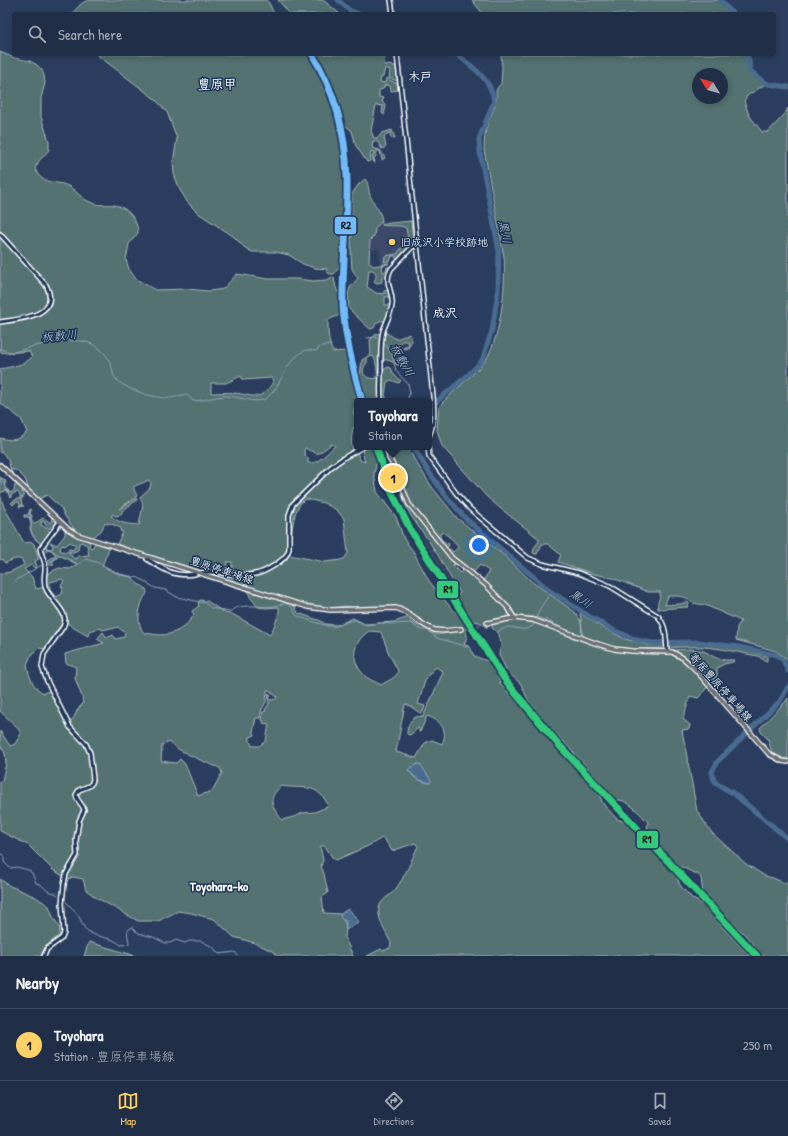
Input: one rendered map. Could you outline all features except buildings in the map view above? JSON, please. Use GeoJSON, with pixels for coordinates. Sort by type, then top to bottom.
{"type":"FeatureCollection","features":[{"type":"Feature","properties":{"kind":"main road"},"geometry":{"type":"LineString","coordinates":[[388,450],[389,458],[396,471],[409,504],[452,558],[486,585],[509,609],[514,618],[487,623]]}},
{"type":"Feature","properties":{"kind":"main road","name":"豊原停車場線"},"geometry":{"type":"LineString","coordinates":[[0,465],[60,522],[78,535],[321,609],[396,608],[404,611],[436,630],[448,631],[461,629]]}},
{"type":"Feature","properties":{"kind":"main road","name":"寄居豊原停車場線"},"geometry":{"type":"LineString","coordinates":[[514,618],[533,620],[614,649],[632,651],[667,650],[676,654],[689,663],[773,757],[788,762]]}},
{"type":"Feature","properties":{"kind":"street"},"geometry":{"type":"LineString","coordinates":[[391,0],[393,12]]}},
{"type":"Feature","properties":{"kind":"street"},"geometry":{"type":"LineString","coordinates":[[397,56],[433,396],[434,424],[432,429]]}},
{"type":"Feature","properties":{"kind":"street"},"geometry":{"type":"LineString","coordinates":[[0,234],[42,280],[46,285],[49,294],[49,301],[46,307],[39,314],[0,322]]}},
{"type":"Feature","properties":{"kind":"street"},"geometry":{"type":"LineString","coordinates":[[381,398],[379,384],[381,372],[381,344],[392,306],[392,297],[388,284],[389,274],[391,269],[416,243]]}},
{"type":"Feature","properties":{"kind":"street"},"geometry":{"type":"LineString","coordinates":[[200,573],[218,571],[250,575],[265,571],[282,560],[288,554],[289,549],[289,515],[292,504],[331,466],[358,450]]}},
{"type":"Feature","properties":{"kind":"street"},"geometry":{"type":"LineString","coordinates":[[429,450],[432,460],[463,501],[523,554],[542,564],[579,573],[610,586],[658,616],[662,620],[666,632],[667,650]]}},
{"type":"Feature","properties":{"kind":"street"},"geometry":{"type":"LineString","coordinates":[[44,956],[47,949],[62,938],[64,933],[62,903],[64,884],[66,874],[76,855],[76,840],[79,821],[84,810],[77,800],[76,795],[79,790],[91,784],[93,779],[88,748],[70,727],[42,668],[44,654],[65,622],[62,611],[45,588],[45,565],[40,549],[60,522]]}},
{"type":"Feature","properties":{"kind":"street"},"geometry":{"type":"LineString","coordinates":[[147,560],[173,574],[184,576],[195,574]]}},
{"type":"Feature","properties":{"kind":"shaded area"},"geometry":{"type":"Polygon","coordinates":[[[310,56],[316,56],[328,77],[339,108],[350,158],[346,308],[354,356],[365,398],[357,398],[346,349],[342,314],[346,194],[342,143],[329,94],[319,70],[310,56]]]}},
{"type":"Feature","properties":{"kind":"shaded area","name":"旧成沢小学校跡地"},"geometry":{"type":"Polygon","coordinates":[[[412,221],[414,241],[411,246],[397,261],[396,256],[392,257],[392,262],[381,263],[379,249],[370,250],[370,234],[379,223],[412,221]]]}},
{"type":"Feature","properties":{"kind":"shaded area"},"geometry":{"type":"Polygon","coordinates":[[[374,450],[381,450],[398,494],[416,529],[434,553],[453,586],[451,588],[508,678],[533,711],[761,956],[755,956],[529,713],[517,698],[480,643],[398,511],[374,450]]]}},
{"type":"Feature","properties":{"kind":"shaded area"},"geometry":{"type":"Polygon","coordinates":[[[420,764],[431,780],[430,783],[417,779],[409,771],[409,769],[420,764]]]}},
{"type":"Feature","properties":{"kind":"shaded area"},"geometry":{"type":"Polygon","coordinates":[[[349,909],[359,922],[346,930],[346,921],[340,916],[343,912],[349,909]]]}},
{"type":"Feature","properties":{"kind":"green space"},"geometry":{"type":"Polygon","coordinates":[[[266,0],[274,12],[74,12],[82,3],[87,1],[266,0]]]}},
{"type":"Feature","properties":{"kind":"green space"},"geometry":{"type":"Polygon","coordinates":[[[278,0],[323,0],[338,12],[288,12],[278,0]]]}},
{"type":"Feature","properties":{"kind":"green space"},"geometry":{"type":"Polygon","coordinates":[[[472,0],[719,0],[729,12],[481,12],[472,0]]]}},
{"type":"Feature","properties":{"kind":"green space"},"geometry":{"type":"Polygon","coordinates":[[[0,52],[14,58],[30,61],[42,70],[44,76],[45,83],[41,98],[41,117],[49,141],[49,150],[35,168],[38,174],[41,178],[49,182],[68,186],[89,202],[119,206],[131,215],[138,228],[138,233],[129,244],[126,260],[129,269],[136,279],[155,290],[187,289],[208,291],[223,289],[237,274],[268,279],[298,279],[313,281],[327,280],[332,277],[334,278],[336,288],[342,301],[342,314],[328,320],[328,332],[329,341],[333,352],[346,351],[356,398],[354,398],[354,427],[351,442],[353,450],[332,463],[310,484],[345,458],[357,452],[360,460],[365,462],[362,450],[373,450],[377,461],[374,474],[377,492],[396,517],[404,539],[413,551],[429,581],[451,608],[464,619],[467,637],[464,644],[470,647],[474,656],[490,662],[494,666],[500,683],[595,787],[604,805],[617,819],[625,822],[646,841],[675,872],[680,885],[684,890],[693,899],[707,907],[723,928],[750,956],[367,956],[381,949],[383,951],[390,948],[391,943],[379,917],[379,908],[383,900],[399,885],[418,846],[415,843],[392,851],[382,838],[336,860],[332,857],[325,846],[320,846],[323,860],[321,866],[328,893],[322,897],[324,913],[341,914],[346,926],[345,938],[353,956],[278,956],[272,951],[255,943],[234,937],[214,919],[191,913],[178,911],[158,921],[138,921],[97,898],[86,890],[83,879],[73,877],[68,879],[53,870],[28,845],[0,831],[0,781],[2,781],[6,763],[5,753],[0,745],[0,731],[10,746],[15,744],[21,733],[16,726],[0,711],[0,574],[10,572],[24,565],[20,559],[5,563],[2,559],[0,560],[0,494],[4,507],[23,541],[25,543],[32,542],[34,544],[39,559],[35,561],[37,566],[35,568],[31,565],[24,569],[32,577],[36,589],[45,587],[45,575],[59,568],[70,569],[76,566],[76,563],[61,556],[52,562],[54,565],[47,565],[45,560],[47,561],[56,555],[48,549],[43,554],[41,549],[46,543],[46,548],[52,549],[53,546],[50,542],[57,545],[65,535],[65,528],[75,535],[90,542],[89,546],[92,548],[96,542],[90,540],[110,546],[102,566],[121,575],[132,577],[137,583],[146,589],[147,594],[141,604],[139,613],[140,626],[144,633],[165,635],[180,630],[194,615],[192,611],[199,606],[198,603],[200,600],[207,601],[225,613],[234,615],[270,635],[279,612],[279,607],[258,607],[250,597],[248,591],[241,584],[218,574],[229,574],[232,567],[232,562],[227,562],[226,570],[210,569],[204,571],[139,552],[117,544],[123,532],[120,531],[121,528],[109,523],[105,523],[101,531],[93,537],[78,534],[66,518],[61,508],[47,495],[39,499],[29,490],[25,479],[16,470],[11,470],[8,460],[2,452],[0,453],[0,438],[15,440],[27,432],[21,419],[0,403],[0,369],[22,364],[32,357],[29,351],[7,353],[0,352],[0,52]],[[241,376],[226,383],[211,383],[211,393],[231,393],[256,396],[264,393],[273,382],[272,378],[243,380],[241,376]],[[332,444],[319,453],[315,453],[305,448],[304,452],[308,458],[308,463],[312,463],[326,455],[335,446],[332,444]],[[149,480],[133,487],[137,496],[119,509],[136,498],[137,500],[122,511],[121,515],[115,516],[113,514],[111,516],[114,519],[127,524],[139,525],[143,505],[140,497],[150,488],[151,483],[149,480]],[[306,499],[297,509],[293,524],[289,555],[325,562],[345,558],[348,553],[344,519],[337,510],[324,503],[306,499]],[[70,542],[65,546],[63,545],[60,548],[61,551],[69,552],[73,558],[77,559],[78,556],[89,555],[87,545],[81,542],[79,543],[78,550],[74,552],[70,552],[68,548],[73,550],[76,545],[70,542]],[[62,579],[50,582],[50,590],[56,597],[62,594],[63,588],[61,586],[64,581],[62,579]],[[49,594],[49,598],[62,617],[63,622],[44,649],[39,648],[30,657],[27,665],[30,678],[34,685],[44,693],[51,690],[67,722],[74,718],[83,704],[75,678],[76,667],[66,663],[65,654],[104,643],[97,639],[103,632],[107,638],[113,635],[116,639],[124,637],[125,633],[118,627],[102,630],[101,628],[89,631],[88,636],[66,622],[64,613],[49,594]],[[282,598],[279,600],[294,605],[298,613],[321,621],[325,624],[337,625],[353,618],[365,624],[394,622],[407,618],[408,616],[411,619],[410,621],[419,626],[422,625],[436,634],[453,632],[451,629],[435,628],[427,625],[403,607],[356,608],[345,606],[327,609],[282,598]],[[369,631],[359,641],[356,647],[355,659],[357,665],[366,677],[381,685],[394,677],[398,671],[389,654],[381,632],[369,631]],[[436,667],[425,681],[418,704],[425,706],[423,712],[420,713],[411,706],[405,704],[396,752],[416,758],[425,743],[432,740],[442,744],[444,739],[444,730],[442,726],[436,720],[427,716],[420,732],[418,728],[410,735],[407,734],[411,721],[419,716],[423,717],[443,672],[436,667]],[[267,690],[266,702],[262,709],[260,718],[256,718],[253,732],[255,735],[250,737],[252,746],[259,746],[266,741],[269,724],[263,723],[263,712],[266,711],[265,710],[269,704],[268,693],[271,695],[269,699],[276,699],[277,697],[269,690],[267,690]],[[167,742],[162,745],[161,761],[176,763],[180,759],[185,764],[198,796],[212,791],[222,773],[220,768],[204,762],[167,742]],[[419,764],[409,769],[410,772],[420,781],[430,783],[419,764]],[[281,786],[273,795],[273,807],[282,820],[302,813],[315,812],[329,806],[319,793],[309,788],[281,786]]]}},
{"type":"Feature","properties":{"kind":"green space"},"geometry":{"type":"Polygon","coordinates":[[[99,56],[309,56],[317,68],[331,101],[337,119],[343,154],[345,191],[344,253],[341,263],[334,274],[327,272],[327,269],[315,268],[303,264],[289,255],[275,252],[252,252],[244,247],[233,236],[198,213],[188,203],[180,190],[174,174],[173,162],[177,139],[167,112],[155,99],[99,56]]]}},
{"type":"Feature","properties":{"kind":"green space"},"geometry":{"type":"Polygon","coordinates":[[[318,56],[385,56],[384,65],[396,66],[397,81],[389,78],[390,70],[385,68],[380,82],[385,83],[386,78],[397,83],[398,90],[391,91],[390,86],[385,85],[383,89],[379,90],[379,97],[384,98],[382,101],[386,106],[384,115],[382,113],[383,106],[376,105],[371,131],[374,138],[377,139],[382,133],[392,130],[395,138],[391,138],[391,132],[385,135],[384,138],[386,147],[382,149],[378,142],[373,141],[372,148],[380,150],[385,158],[382,160],[380,151],[377,151],[374,158],[374,163],[372,158],[374,152],[371,151],[370,161],[367,162],[356,146],[352,131],[344,124],[337,97],[329,76],[318,56]]]}},
{"type":"Feature","properties":{"kind":"green space"},"geometry":{"type":"Polygon","coordinates":[[[501,56],[745,56],[749,71],[766,84],[748,95],[744,101],[749,115],[762,132],[768,132],[785,114],[788,108],[788,660],[776,651],[736,640],[737,627],[741,621],[705,605],[693,603],[685,597],[668,596],[665,605],[681,604],[686,602],[689,603],[688,607],[658,609],[660,592],[648,592],[613,578],[594,574],[558,562],[561,555],[548,544],[542,544],[537,554],[533,553],[539,539],[486,496],[442,446],[437,430],[439,406],[481,366],[488,356],[498,329],[501,314],[504,283],[504,257],[484,150],[486,129],[494,109],[497,89],[501,84],[501,56]]]}},
{"type":"Feature","properties":{"kind":"green space"},"geometry":{"type":"Polygon","coordinates":[[[365,179],[370,195],[382,221],[375,228],[374,236],[370,240],[369,263],[374,266],[389,263],[382,266],[383,272],[385,272],[387,267],[391,267],[386,278],[382,276],[382,282],[377,283],[374,282],[376,273],[373,270],[369,270],[367,287],[376,293],[384,294],[384,291],[387,290],[391,297],[385,297],[385,305],[391,305],[385,321],[378,322],[374,328],[370,329],[349,309],[348,298],[351,287],[358,278],[352,269],[352,194],[359,184],[365,179]]]}},
{"type":"Feature","properties":{"kind":"green space"},"geometry":{"type":"Polygon","coordinates":[[[411,221],[412,244],[397,260],[395,256],[392,256],[390,261],[384,262],[385,256],[397,254],[408,239],[406,228],[400,226],[385,226],[382,224],[411,221]]]}},
{"type":"Feature","properties":{"kind":"green space"},"geometry":{"type":"Polygon","coordinates":[[[387,333],[396,339],[410,334],[412,340],[408,348],[403,348],[409,344],[407,341],[402,341],[399,344],[401,348],[399,354],[407,367],[405,368],[382,359],[381,353],[379,353],[380,375],[388,367],[391,368],[394,375],[401,381],[399,383],[391,380],[387,382],[385,395],[386,398],[366,398],[360,375],[362,360],[371,354],[370,340],[376,334],[387,333]],[[371,356],[367,359],[367,363],[363,370],[364,375],[373,379],[377,378],[374,357],[371,356]]]}},
{"type":"Feature","properties":{"kind":"green space"},"geometry":{"type":"Polygon","coordinates":[[[389,450],[410,450],[432,487],[457,518],[506,557],[531,581],[575,612],[581,622],[582,637],[545,620],[514,614],[508,604],[484,580],[489,571],[480,565],[473,573],[452,556],[448,550],[450,549],[453,552],[458,548],[458,546],[443,532],[440,534],[440,537],[443,541],[449,544],[446,548],[410,504],[390,457],[389,450]]]}},
{"type":"Feature","properties":{"kind":"green space"},"geometry":{"type":"Polygon","coordinates":[[[0,477],[5,480],[6,483],[4,484],[10,493],[14,491],[15,485],[20,485],[23,487],[22,493],[25,489],[28,493],[24,493],[23,498],[21,498],[22,506],[24,506],[19,507],[19,502],[16,502],[13,505],[11,503],[17,499],[20,499],[20,495],[17,492],[11,495],[10,498],[7,490],[0,493],[0,477]]]}},
{"type":"Feature","properties":{"kind":"green space"},"geometry":{"type":"Polygon","coordinates":[[[402,494],[414,514],[454,562],[453,566],[460,573],[464,569],[477,579],[494,595],[509,614],[504,618],[486,622],[487,628],[480,622],[473,621],[457,596],[460,593],[432,546],[409,513],[402,494]]]}},
{"type":"Feature","properties":{"kind":"green space"},"geometry":{"type":"Polygon","coordinates":[[[30,509],[32,516],[31,520],[34,524],[43,518],[51,523],[52,518],[46,511],[47,510],[58,521],[49,529],[43,521],[41,522],[41,525],[50,532],[42,544],[36,539],[30,529],[31,524],[29,517],[24,517],[24,515],[28,515],[30,509]]]}},
{"type":"Feature","properties":{"kind":"green space"},"geometry":{"type":"Polygon","coordinates":[[[580,613],[600,626],[625,639],[648,645],[699,643],[740,648],[767,656],[767,661],[758,656],[724,649],[703,647],[627,649],[612,647],[598,643],[583,636],[580,613]]]}},
{"type":"Feature","properties":{"kind":"green space"},"geometry":{"type":"Polygon","coordinates":[[[516,620],[533,623],[594,645],[615,649],[667,654],[673,650],[692,649],[704,651],[714,657],[724,660],[734,660],[733,662],[724,664],[717,668],[717,676],[698,698],[690,696],[683,719],[690,725],[689,729],[682,730],[697,811],[712,833],[746,864],[765,876],[784,883],[788,881],[788,956],[762,956],[747,937],[703,894],[701,878],[699,875],[679,866],[647,832],[648,822],[626,802],[617,800],[549,726],[528,700],[521,684],[507,671],[499,655],[501,644],[499,634],[492,628],[492,625],[516,620]]]}},
{"type":"Feature","properties":{"kind":"green space"},"geometry":{"type":"Polygon","coordinates":[[[788,698],[788,759],[783,759],[772,753],[768,739],[761,732],[760,728],[788,698]]]}},
{"type":"Feature","properties":{"kind":"green space"},"geometry":{"type":"Polygon","coordinates":[[[0,879],[10,886],[36,897],[49,906],[53,917],[59,926],[60,935],[46,947],[41,956],[0,956],[0,879]]]}},
{"type":"Feature","properties":{"kind":"green space"},"geometry":{"type":"Polygon","coordinates":[[[89,942],[136,956],[84,956],[89,942]]]}},
{"type":"Feature","properties":{"kind":"waterway","name":"黒川"},"geometry":{"type":"LineString","coordinates":[[338,0],[349,10],[354,12]]}},
{"type":"Feature","properties":{"kind":"waterway"},"geometry":{"type":"LineString","coordinates":[[720,0],[731,12]]}},
{"type":"Feature","properties":{"kind":"waterway","name":"黒川"},"geometry":{"type":"LineString","coordinates":[[432,405],[468,375],[483,358],[492,330],[498,292],[499,251],[480,153],[479,139],[494,101],[492,93],[485,80],[475,69],[459,56]]}},
{"type":"Feature","properties":{"kind":"waterway"},"geometry":{"type":"LineString","coordinates":[[747,56],[749,59],[750,70],[756,76],[768,84],[788,87]]}},
{"type":"Feature","properties":{"kind":"waterway","name":"板敷川"},"geometry":{"type":"LineString","coordinates":[[367,338],[374,337],[380,339]]}},
{"type":"Feature","properties":{"kind":"waterway","name":"板敷川"},"geometry":{"type":"LineString","coordinates":[[0,349],[10,352],[65,341],[86,342],[98,347],[103,352],[111,364],[113,374],[116,379],[127,387],[142,393],[165,398],[186,394],[193,401],[226,396],[259,401],[269,396],[291,362],[297,356],[306,350],[316,351],[321,346],[331,345]]}},
{"type":"Feature","properties":{"kind":"waterway","name":"板敷川"},"geometry":{"type":"LineString","coordinates":[[382,341],[392,354],[396,371],[408,384],[410,392],[408,398]]}},
{"type":"Feature","properties":{"kind":"waterway","name":"黒川"},"geometry":{"type":"LineString","coordinates":[[416,450],[426,468],[446,496],[466,519],[550,591],[592,618],[613,630],[637,640],[652,643],[698,642],[739,647],[776,655],[783,660],[788,671]]}},
{"type":"Feature","properties":{"kind":"waterway"},"geometry":{"type":"LineString","coordinates":[[0,478],[4,482],[9,493]]}},
{"type":"Feature","properties":{"kind":"waterway"},"geometry":{"type":"LineString","coordinates":[[30,510],[31,534],[41,544]]}},
{"type":"Feature","properties":{"kind":"waterway"},"geometry":{"type":"LineString","coordinates":[[44,546],[76,564],[79,564],[86,559],[99,563],[120,574],[139,578],[155,588],[165,590],[177,597],[205,603],[211,608],[230,612],[233,609],[244,606],[276,606],[284,604],[290,606],[298,616],[329,626],[336,626],[355,620],[367,625],[380,623],[410,623],[421,630],[427,630],[437,638],[471,648]]}},
{"type":"Feature","properties":{"kind":"waterway"},"geometry":{"type":"LineString","coordinates":[[15,581],[53,560],[58,555]]}},
{"type":"Feature","properties":{"kind":"waterway"},"geometry":{"type":"LineString","coordinates":[[497,632],[508,627],[524,629],[533,626],[539,610],[550,591]]}},
{"type":"Feature","properties":{"kind":"waterway","name":"黒川"},"geometry":{"type":"LineString","coordinates":[[788,687],[780,701],[717,762],[712,772],[714,780],[717,784],[733,793],[788,839]]}},
{"type":"Feature","properties":{"kind":"waterway"},"geometry":{"type":"LineString","coordinates":[[0,854],[4,855],[4,862],[10,868],[17,867],[28,870],[32,873],[36,883],[48,891],[58,895]]}},
{"type":"Feature","properties":{"kind":"waterway"},"geometry":{"type":"LineString","coordinates":[[66,902],[76,913],[84,927],[89,932],[97,936],[113,940],[121,945],[129,944],[128,930],[132,927],[138,933],[153,937],[165,943],[170,943],[176,940],[185,943],[189,941],[201,941],[213,947],[219,954],[235,952],[238,956]]}},
{"type":"Feature","properties":{"kind":"tunnel"},"geometry":{"type":"LineString","coordinates":[[461,629],[487,623]]}},
{"type":"Feature","properties":{"kind":"transit line","name":"R2"},"geometry":{"type":"LineString","coordinates":[[313,56],[333,98],[342,130],[347,178],[343,306],[348,342],[361,398]]}},
{"type":"Feature","properties":{"kind":"transit line","name":"R1"},"geometry":{"type":"LineString","coordinates":[[377,450],[392,493],[410,529],[504,678],[559,745],[757,956]]}},
{"type":"Feature","properties":{"kind":"place","name":"旧成沢小学校跡地"},"geometry":{"type":"Point","coordinates":[392,242]}},
{"type":"Feature","properties":{"kind":"place","name":"Toyohara"},"geometry":{"type":"Point","coordinates":[393,478]}},
{"type":"Feature","properties":{"kind":"district","name":"木戸"},"geometry":{"type":"Point","coordinates":[420,77]}},
{"type":"Feature","properties":{"kind":"district","name":"豊原甲"},"geometry":{"type":"Point","coordinates":[217,84]}},
{"type":"Feature","properties":{"kind":"district","name":"成沢"},"geometry":{"type":"Point","coordinates":[445,313]}},
{"type":"Feature","properties":{"kind":"district","name":"Toyohara-ko"},"geometry":{"type":"Point","coordinates":[219,886]}}]}
